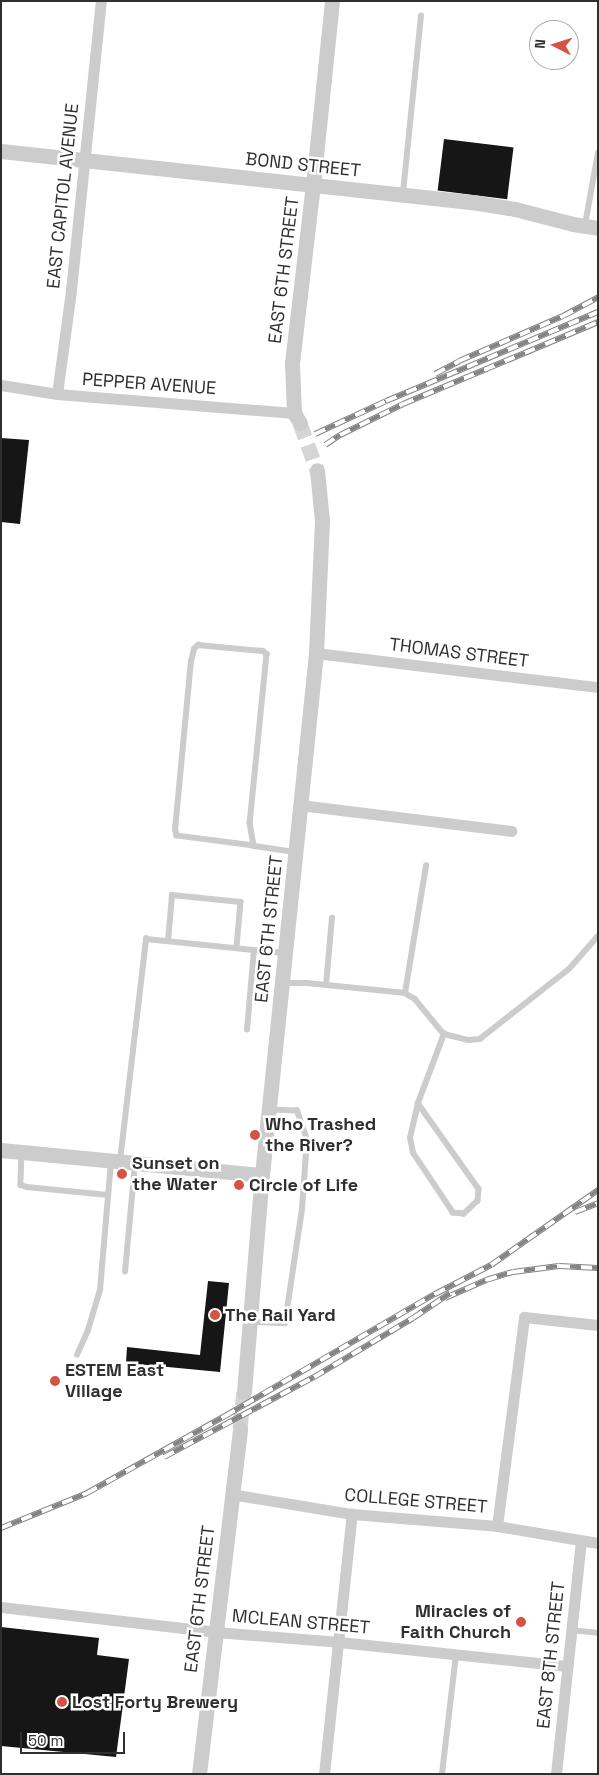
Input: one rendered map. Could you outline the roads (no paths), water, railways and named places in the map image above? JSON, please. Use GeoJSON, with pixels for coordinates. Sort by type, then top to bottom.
{"type":"FeatureCollection","features":[{"type":"Feature","properties":{"kind":"street","name":"EAST CAPITOL AVENUE"},"geometry":{"type":"LineString","coordinates":[[57,394],[71,290],[101,1]]}},
{"type":"Feature","properties":{"kind":"street","name":"EAST 6TH STREET"},"geometry":{"type":"LineString","coordinates":[[297,418],[292,363],[332,1]]}},
{"type":"Feature","properties":{"kind":"street","name":"BOND STREET"},"geometry":{"type":"LineString","coordinates":[[1,151],[403,194],[507,208],[592,227]]}},
{"type":"Feature","properties":{"kind":"street","name":"PEPPER AVENUE"},"geometry":{"type":"LineString","coordinates":[[1,385],[57,394],[297,418]]}},
{"type":"Feature","properties":{"kind":"street","name":"EAST 6TH STREET"},"geometry":{"type":"LineString","coordinates":[[244,1392],[262,1175],[316,653],[322,521],[318,470]]}},
{"type":"Feature","properties":{"kind":"street","name":"THOMAS STREET"},"geometry":{"type":"LineString","coordinates":[[316,653],[598,687]]}},
{"type":"Feature","properties":{"kind":"street"},"geometry":{"type":"LineString","coordinates":[[300,805],[512,831]]}},
{"type":"Feature","properties":{"kind":"street"},"geometry":{"type":"LineString","coordinates":[[1,1150],[262,1175]]}},
{"type":"Feature","properties":{"kind":"street"},"geometry":{"type":"LineString","coordinates":[[497,1526],[524,1317],[598,1325]]}},
{"type":"Feature","properties":{"kind":"street","name":"EAST 6TH STREET"},"geometry":{"type":"LineString","coordinates":[[199,1774],[240,1428]]}},
{"type":"Feature","properties":{"kind":"street","name":"COLLEGE STREET"},"geometry":{"type":"LineString","coordinates":[[231,1494],[352,1514],[497,1526],[598,1543]]}},
{"type":"Feature","properties":{"kind":"street"},"geometry":{"type":"LineString","coordinates":[[324,1774],[352,1514]]}},
{"type":"Feature","properties":{"kind":"street","name":"EAST 8TH STREET"},"geometry":{"type":"LineString","coordinates":[[556,1774],[581,1541]]}},
{"type":"Feature","properties":{"kind":"street","name":"MCLEAN STREET"},"geometry":{"type":"LineString","coordinates":[[1,1607],[216,1632],[339,1642],[567,1666]]}},
{"type":"Feature","properties":{"kind":"lane"},"geometry":{"type":"LineString","coordinates":[[403,194],[421,16]]}},
{"type":"Feature","properties":{"kind":"lane"},"geometry":{"type":"LineString","coordinates":[[592,227],[598,153]]}},
{"type":"Feature","properties":{"kind":"lane"},"geometry":{"type":"LineString","coordinates":[[254,846],[250,823],[267,654],[263,650],[198,645],[194,649],[191,662],[175,830],[176,836],[295,852]]}},
{"type":"Feature","properties":{"kind":"lane"},"geometry":{"type":"LineString","coordinates":[[405,993],[426,866]]}},
{"type":"Feature","properties":{"kind":"lane"},"geometry":{"type":"LineString","coordinates":[[168,941],[172,895],[241,902],[237,948]]}},
{"type":"Feature","properties":{"kind":"lane"},"geometry":{"type":"LineString","coordinates":[[326,985],[332,918]]}},
{"type":"Feature","properties":{"kind":"lane"},"geometry":{"type":"LineString","coordinates":[[282,983],[326,985],[405,993],[415,999],[444,1034],[468,1040],[480,1039],[569,969],[598,936]]}},
{"type":"Feature","properties":{"kind":"lane"},"geometry":{"type":"LineString","coordinates":[[125,1272],[122,1161],[146,939],[284,953]]}},
{"type":"Feature","properties":{"kind":"lane"},"geometry":{"type":"LineString","coordinates":[[247,1030],[254,950]]}},
{"type":"Feature","properties":{"kind":"lane"},"geometry":{"type":"LineString","coordinates":[[418,1103],[479,1188],[478,1201],[464,1214],[453,1213],[413,1153],[410,1138],[418,1103],[444,1034]]}},
{"type":"Feature","properties":{"kind":"lane"},"geometry":{"type":"LineString","coordinates":[[249,1322],[285,1323],[302,1209],[307,1140],[297,1111],[269,1110]]}},
{"type":"Feature","properties":{"kind":"lane"},"geometry":{"type":"LineString","coordinates":[[22,1152],[21,1184],[28,1187],[108,1195]]}},
{"type":"Feature","properties":{"kind":"lane"},"geometry":{"type":"LineString","coordinates":[[77,1355],[88,1330],[100,1290],[108,1195],[122,1161]]}},
{"type":"Feature","properties":{"kind":"lane"},"geometry":{"type":"LineString","coordinates":[[571,1630],[598,1633]]}},
{"type":"Feature","properties":{"kind":"lane"},"geometry":{"type":"LineString","coordinates":[[442,1774],[456,1654]]}},
{"type":"Feature","properties":{"kind":"tunnel"},"geometry":{"type":"LineString","coordinates":[[300,423],[317,470]]}},
{"type":"Feature","properties":{"kind":"tunnel"},"geometry":{"type":"LineString","coordinates":[[240,1428],[244,1392]]}},
{"type":"Feature","properties":{"kind":"railway"},"geometry":{"type":"LineString","coordinates":[[435,374],[459,361],[563,316],[598,297]]}},
{"type":"Feature","properties":{"kind":"railway"},"geometry":{"type":"LineString","coordinates":[[315,434],[386,401],[598,312]]}},
{"type":"Feature","properties":{"kind":"railway"},"geometry":{"type":"LineString","coordinates":[[325,445],[340,435],[403,404],[598,322]]}},
{"type":"Feature","properties":{"kind":"railway"},"geometry":{"type":"LineString","coordinates":[[1,1528],[87,1493],[225,1416],[435,1294],[491,1265],[598,1190]]}},
{"type":"Feature","properties":{"kind":"railway"},"geometry":{"type":"LineString","coordinates":[[575,1212],[598,1203]]}},
{"type":"Feature","properties":{"kind":"railway"},"geometry":{"type":"LineString","coordinates":[[445,1298],[486,1280],[513,1272],[559,1266],[598,1268]]}},
{"type":"Feature","properties":{"kind":"railway"},"geometry":{"type":"LineString","coordinates":[[164,1457],[314,1377],[413,1318],[450,1293]]}},
{"type":"Feature","properties":{"kind":"place","name":"Who Trashed the River?"},"geometry":{"type":"Point","coordinates":[255,1135]}},
{"type":"Feature","properties":{"kind":"place","name":"Sunset on the Water"},"geometry":{"type":"Point","coordinates":[122,1174]}},
{"type":"Feature","properties":{"kind":"place","name":"Circle of Life"},"geometry":{"type":"Point","coordinates":[239,1185]}},
{"type":"Feature","properties":{"kind":"place","name":"The Rail Yard"},"geometry":{"type":"Point","coordinates":[215,1315]}},
{"type":"Feature","properties":{"kind":"place","name":"ESTEM East Village"},"geometry":{"type":"Point","coordinates":[55,1381]}},
{"type":"Feature","properties":{"kind":"place","name":"Miracles of Faith Church"},"geometry":{"type":"Point","coordinates":[521,1622]}},
{"type":"Feature","properties":{"kind":"place","name":"Lost Forty Brewery"},"geometry":{"type":"Point","coordinates":[62,1702]}}]}
